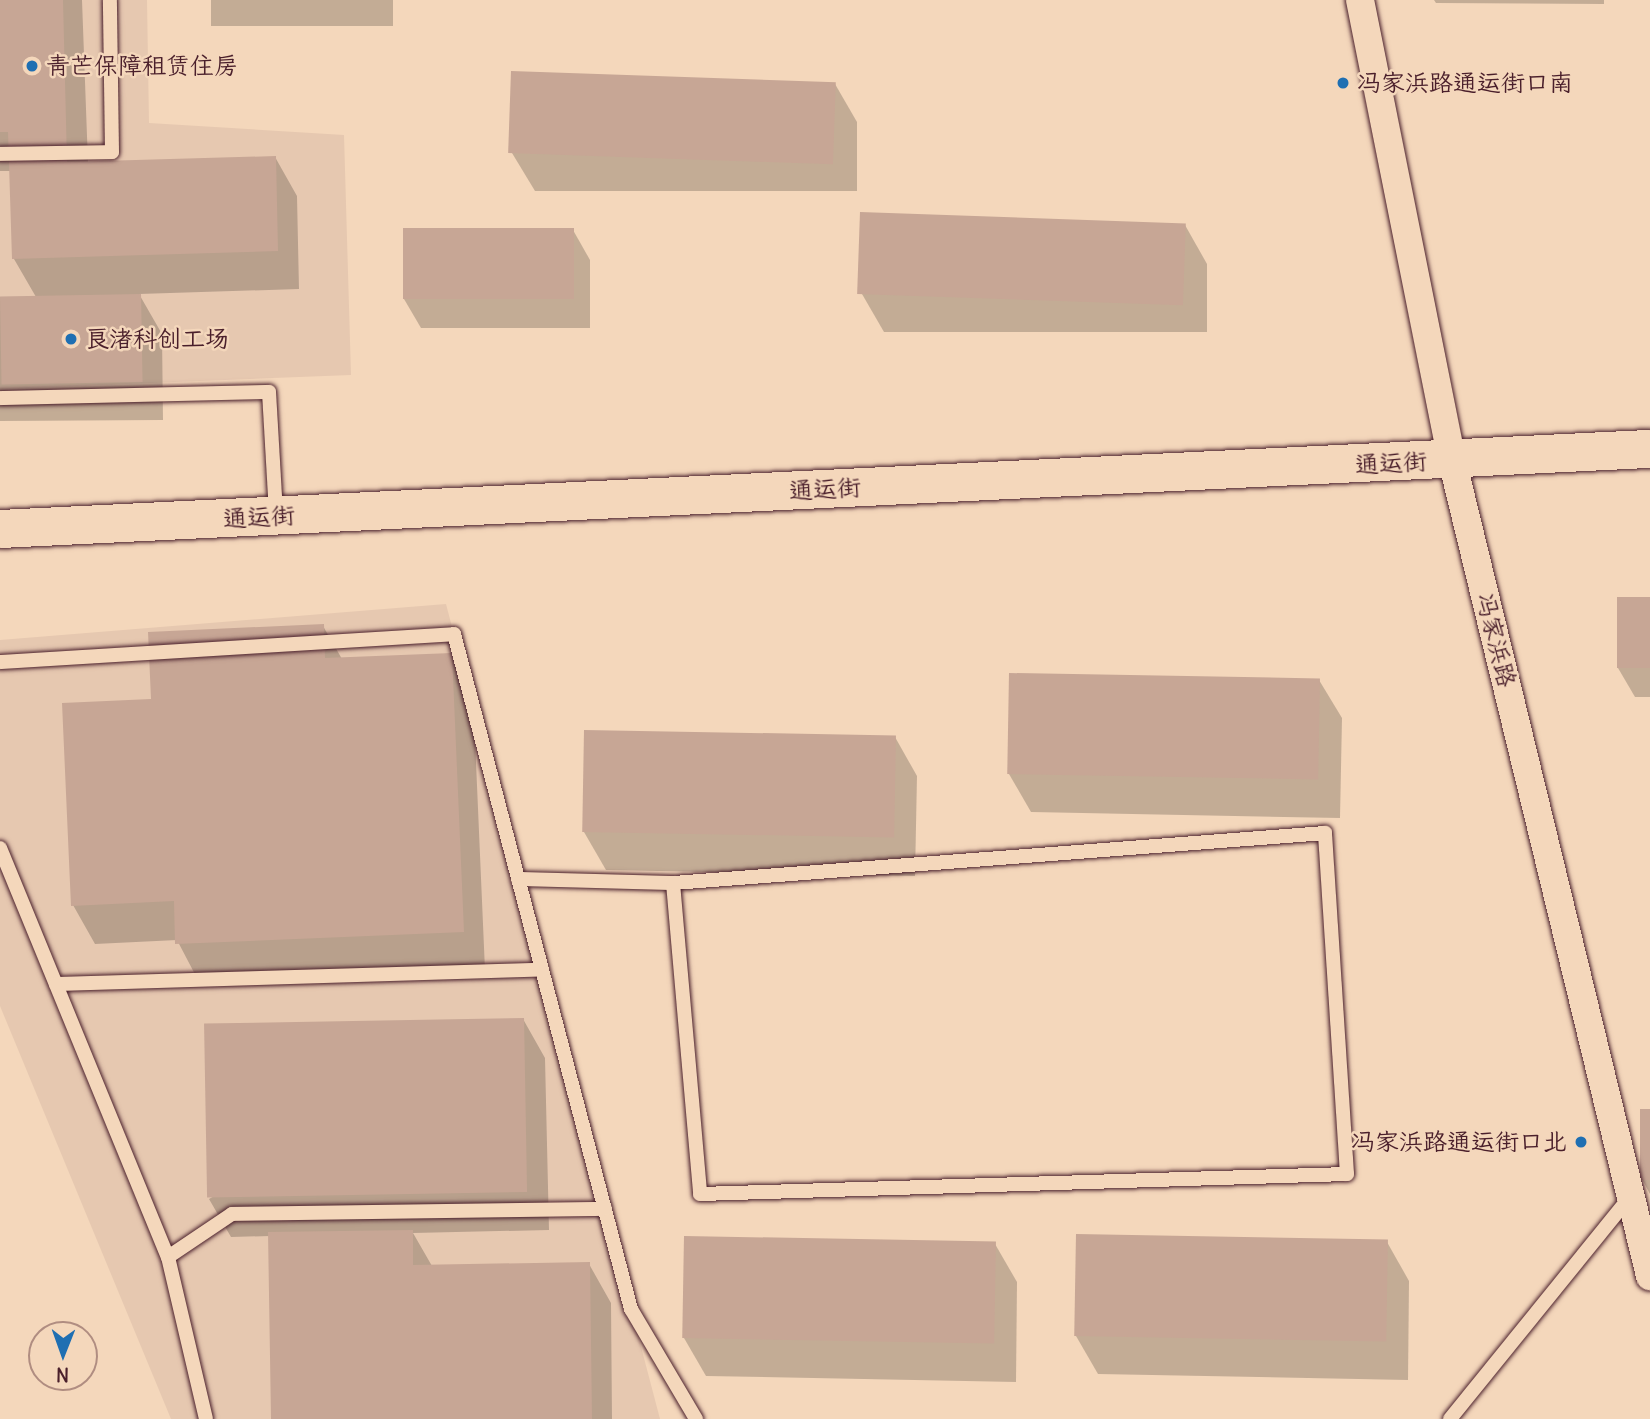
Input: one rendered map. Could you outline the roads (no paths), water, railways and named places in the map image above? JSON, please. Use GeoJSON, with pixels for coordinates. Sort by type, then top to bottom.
{"type":"FeatureCollection","features":[{"type":"Feature","properties":{"kind":"street","name":"冯家浜路"},"geometry":{"type":"LineString","coordinates":[[1360,0],[1452,460],[1650,1276]]}},
{"type":"Feature","properties":{"kind":"street","name":"通运街"},"geometry":{"type":"LineString","coordinates":[[0,529],[1650,449]]}},
{"type":"Feature","properties":{"kind":"lane"},"geometry":{"type":"LineString","coordinates":[[0,153],[113,152],[110,0]]}},
{"type":"Feature","properties":{"kind":"lane"},"geometry":{"type":"LineString","coordinates":[[0,398],[269,392],[276,516]]}},
{"type":"Feature","properties":{"kind":"lane"},"geometry":{"type":"LineString","coordinates":[[0,662],[454,634],[631,1309],[696,1419]]}},
{"type":"Feature","properties":{"kind":"lane"},"geometry":{"type":"LineString","coordinates":[[518,878],[673,883],[1325,833],[1347,1174],[700,1194],[673,883]]}},
{"type":"Feature","properties":{"kind":"lane"},"geometry":{"type":"LineString","coordinates":[[0,848],[168,1257],[206,1419]]}},
{"type":"Feature","properties":{"kind":"lane"},"geometry":{"type":"LineString","coordinates":[[56,984],[542,970]]}},
{"type":"Feature","properties":{"kind":"lane"},"geometry":{"type":"LineString","coordinates":[[1450,1419],[1631,1196]]}},
{"type":"Feature","properties":{"kind":"lane"},"geometry":{"type":"LineString","coordinates":[[168,1257],[232,1214],[605,1209]]}},
{"type":"Feature","properties":{"kind":"place","name":"青芒保障租赁住房"},"geometry":{"type":"Point","coordinates":[32,66]}},
{"type":"Feature","properties":{"kind":"place","name":"冯家浜路通运街口南"},"geometry":{"type":"Point","coordinates":[1343,83]}},
{"type":"Feature","properties":{"kind":"place","name":"良渚科创工场"},"geometry":{"type":"Point","coordinates":[71,339]}},
{"type":"Feature","properties":{"kind":"place","name":"冯家浜路通运街口北"},"geometry":{"type":"Point","coordinates":[1581,1142]}}]}
